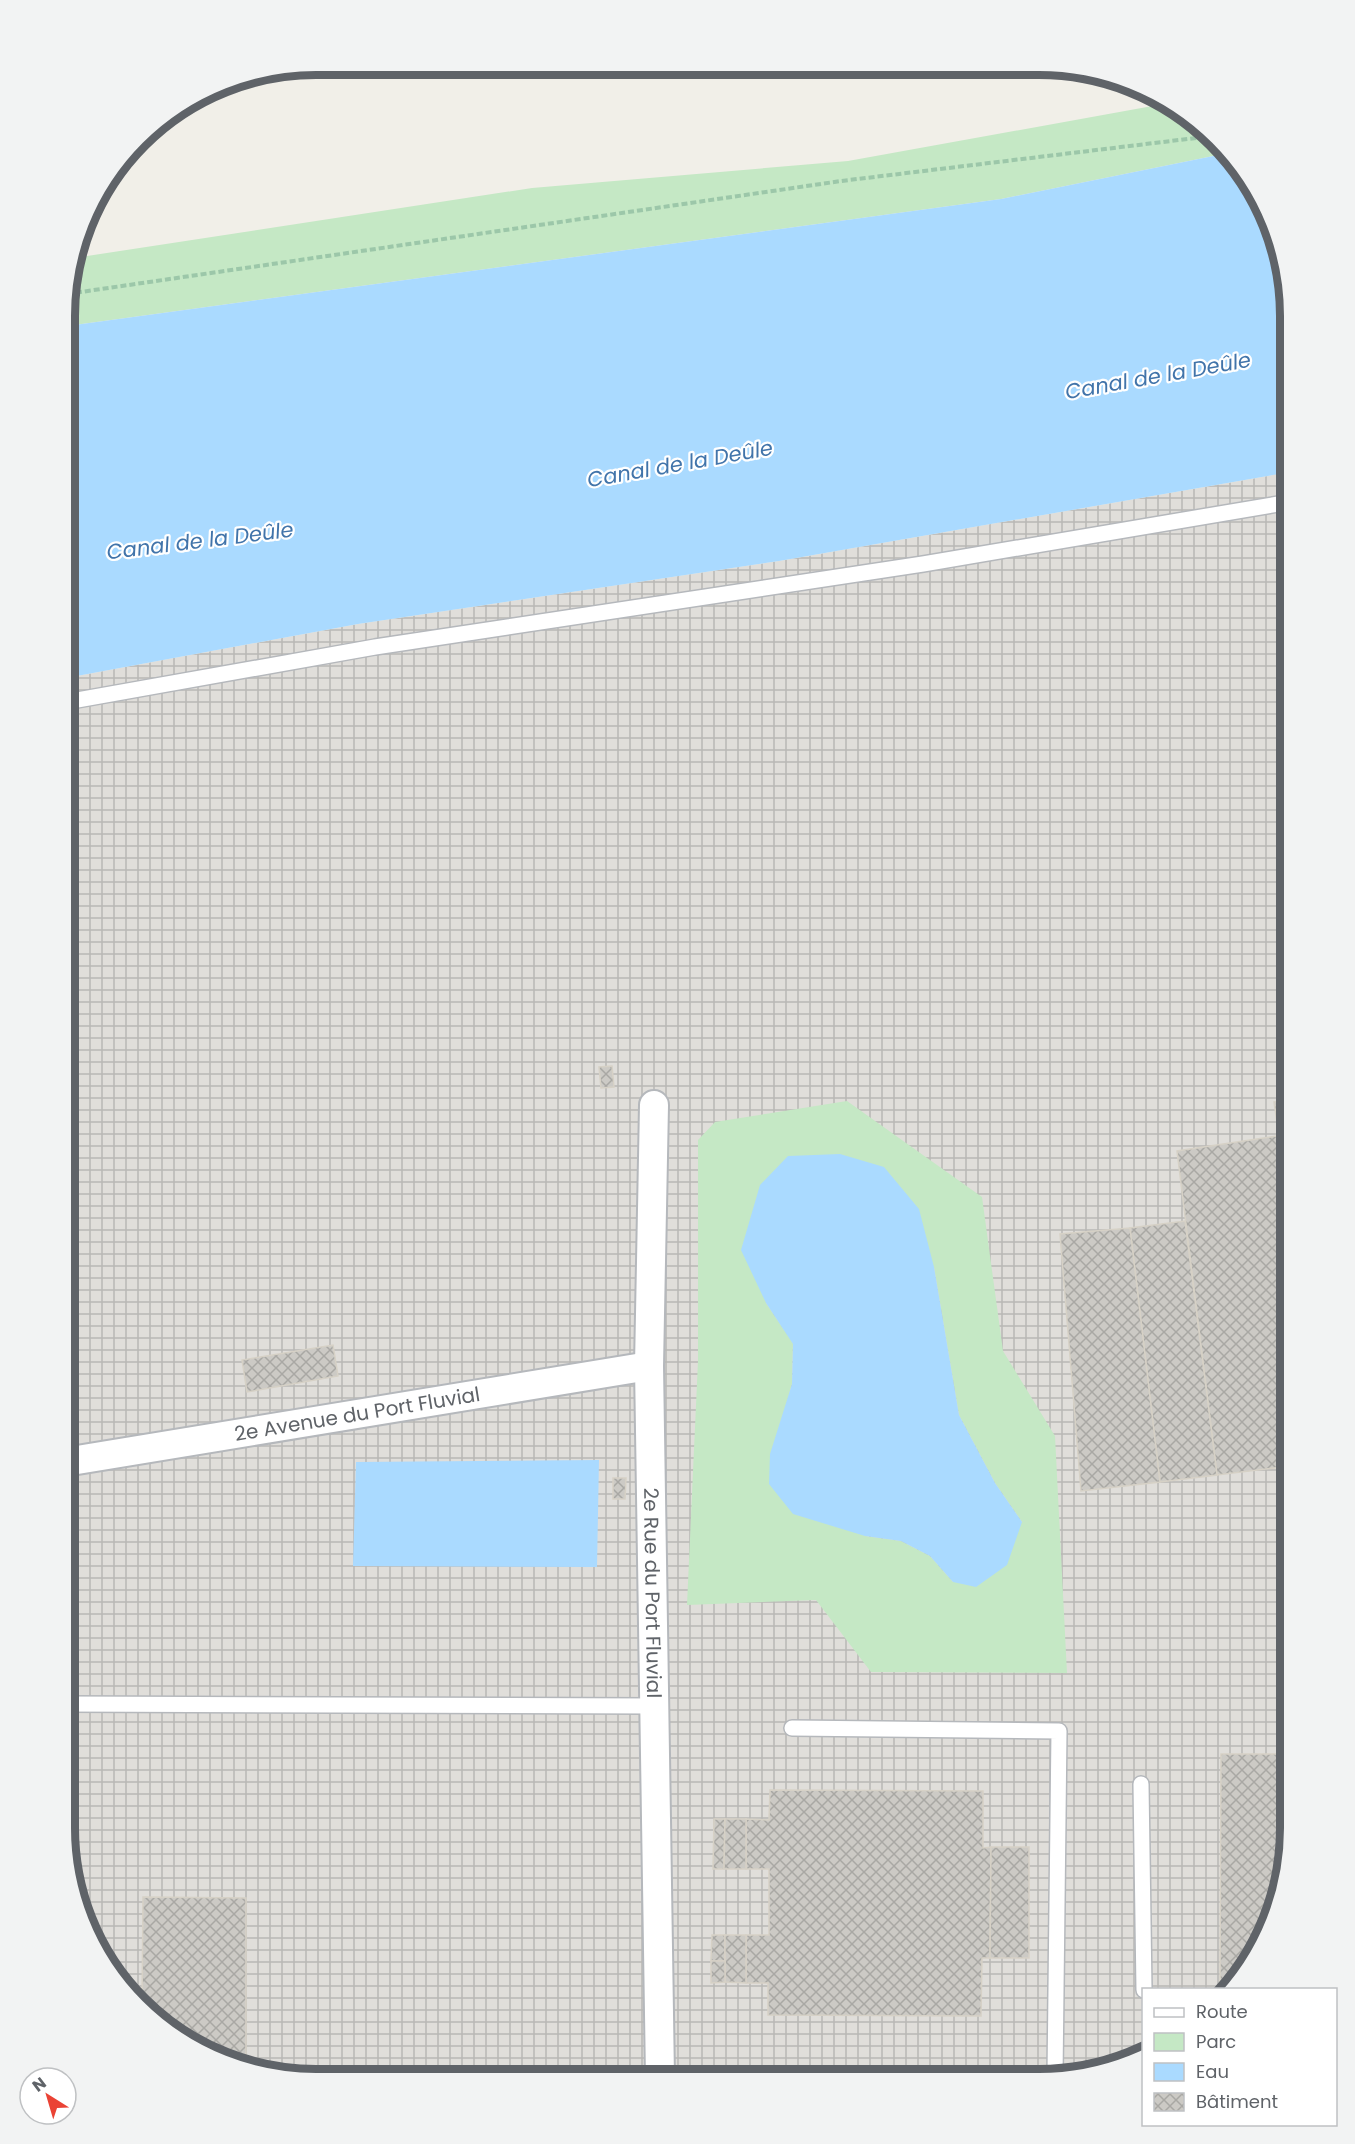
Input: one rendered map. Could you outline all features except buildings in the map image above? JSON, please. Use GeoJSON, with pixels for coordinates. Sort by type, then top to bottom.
{"type":"FeatureCollection","features":[{"type":"Feature","properties":{"kind":"street","name":"2e Rue du Port Fluvial"},"geometry":{"type":"LineString","coordinates":[[654,1105],[650,1366],[660,2069]]}},
{"type":"Feature","properties":{"kind":"street","name":"2e Avenue du Port Fluvial"},"geometry":{"type":"LineString","coordinates":[[75,1460],[650,1366]]}},
{"type":"Feature","properties":{"kind":"lane"},"geometry":{"type":"LineString","coordinates":[[75,700],[375,647],[923,564],[1280,504]]}},
{"type":"Feature","properties":{"kind":"lane"},"geometry":{"type":"LineString","coordinates":[[75,1704],[654,1706]]}},
{"type":"Feature","properties":{"kind":"lane"},"geometry":{"type":"LineString","coordinates":[[792,1728],[1059,1731],[1055,2068]]}},
{"type":"Feature","properties":{"kind":"lane"},"geometry":{"type":"LineString","coordinates":[[1142,1784],[1144,1988]]}},
{"type":"Feature","properties":{"kind":"path"},"geometry":{"type":"LineString","coordinates":[[76,293],[818,184],[1200,137]]}},
{"type":"Feature","properties":{"kind":"shaded area"},"geometry":{"type":"Polygon","coordinates":[[[1280,474],[1280,1828],[1275,1875],[1262,1920],[1248,1948],[1219,1988],[1142,1988],[1142,2046],[1101,2061],[1070,2067],[1039,2069],[316,2069],[269,2064],[224,2051],[195,2037],[169,2019],[125,1975],[107,1948],[93,1920],[83,1890],[77,1859],[75,1828],[75,676],[358,624],[779,561],[1280,474]]]}},
{"type":"Feature","properties":{"kind":"green space"},"geometry":{"type":"Polygon","coordinates":[[[1157,105],[1186,125],[1218,155],[1001,199],[75,325],[77,285],[82,257],[532,188],[848,161],[1157,105]]]}},
{"type":"Feature","properties":{"kind":"green space"},"geometry":{"type":"Polygon","coordinates":[[[847,1101],[982,1197],[1003,1351],[1055,1436],[1067,1673],[871,1672],[816,1600],[687,1605],[698,1361],[698,1140],[715,1122],[847,1101]],[[934,1267],[766,1303],[793,1343],[792,1384],[783,1416],[865,1536],[901,1541],[930,1556],[953,1582],[1022,1522],[995,1483],[959,1415],[934,1267]]]}},
{"type":"Feature","properties":{"kind":"water","name":"Canal de la Deûle"},"geometry":{"type":"Polygon","coordinates":[[[1218,155],[1239,182],[1255,209],[1272,254],[1275,269],[1280,316],[1280,474],[779,561],[358,624],[75,676],[75,325],[1001,199],[1218,155]]]}},
{"type":"Feature","properties":{"kind":"water"},"geometry":{"type":"Polygon","coordinates":[[[840,1154],[884,1167],[919,1209],[934,1267],[959,1415],[995,1483],[1022,1522],[1007,1565],[976,1587],[953,1582],[930,1556],[901,1541],[865,1536],[793,1514],[769,1484],[770,1454],[792,1384],[793,1344],[766,1303],[741,1250],[760,1185],[788,1156],[840,1154]]]}},
{"type":"Feature","properties":{"kind":"water"},"geometry":{"type":"Polygon","coordinates":[[[599,1460],[597,1567],[353,1566],[356,1462],[599,1460]]]}}]}
